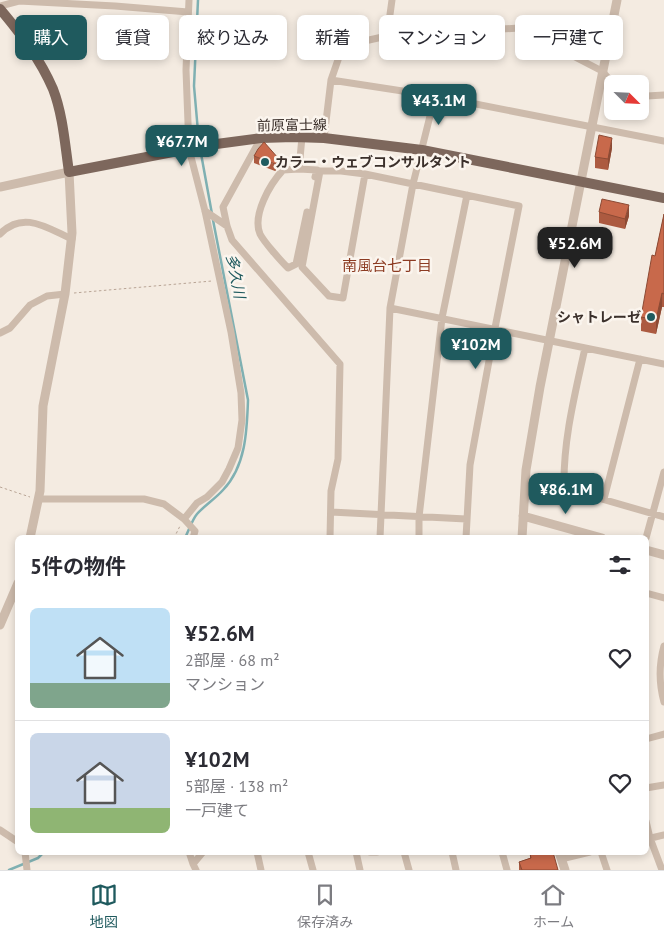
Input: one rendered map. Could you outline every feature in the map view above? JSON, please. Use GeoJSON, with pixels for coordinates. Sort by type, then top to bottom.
{"type":"FeatureCollection","features":[{"type":"Feature","properties":{"kind":"main road"},"geometry":{"type":"LineString","coordinates":[[0,8],[37,58],[53,91],[69,172]]}},
{"type":"Feature","properties":{"kind":"main road","name":"前原富士線"},"geometry":{"type":"LineString","coordinates":[[69,172],[209,145],[261,138],[302,137],[422,150],[664,198]]}},
{"type":"Feature","properties":{"kind":"street"},"geometry":{"type":"LineString","coordinates":[[186,521],[197,503],[207,497],[222,482],[235,457],[241,436],[242,420],[241,393],[208,213],[189,149],[186,70],[189,0]]}},
{"type":"Feature","properties":{"kind":"street"},"geometry":{"type":"LineString","coordinates":[[390,15],[392,0]]}},
{"type":"Feature","properties":{"kind":"street"},"geometry":{"type":"LineString","coordinates":[[522,535],[526,470],[549,340],[617,0]]}},
{"type":"Feature","properties":{"kind":"street"},"geometry":{"type":"LineString","coordinates":[[0,8],[19,1],[115,3],[188,12]]}},
{"type":"Feature","properties":{"kind":"street"},"geometry":{"type":"LineString","coordinates":[[505,29],[519,28],[602,71],[606,75]]}},
{"type":"Feature","properties":{"kind":"street"},"geometry":{"type":"LineString","coordinates":[[324,138],[331,80],[339,56],[360,42],[379,38]]}},
{"type":"Feature","properties":{"kind":"street"},"geometry":{"type":"LineString","coordinates":[[331,80],[435,96],[664,141]]}},
{"type":"Feature","properties":{"kind":"street"},"geometry":{"type":"LineString","coordinates":[[649,96],[664,95]]}},
{"type":"Feature","properties":{"kind":"street"},"geometry":{"type":"LineString","coordinates":[[380,535],[390,308],[413,184],[435,96]]}},
{"type":"Feature","properties":{"kind":"street"},"geometry":{"type":"LineString","coordinates":[[299,169],[302,137]]}},
{"type":"Feature","properties":{"kind":"street"},"geometry":{"type":"LineString","coordinates":[[261,138],[223,207],[232,240],[340,364],[338,459],[331,491],[330,535]]}},
{"type":"Feature","properties":{"kind":"street"},"geometry":{"type":"LineString","coordinates":[[299,169],[317,170],[296,264],[288,268],[260,234],[258,216],[269,189],[276,178],[283,170],[299,169]]}},
{"type":"Feature","properties":{"kind":"street"},"geometry":{"type":"LineString","coordinates":[[365,174],[343,298],[329,296],[302,267],[320,171],[365,174],[519,206],[470,465],[466,535]]}},
{"type":"Feature","properties":{"kind":"street"},"geometry":{"type":"LineString","coordinates":[[0,187],[69,172],[72,239],[66,294],[43,406],[40,492],[31,535]]}},
{"type":"Feature","properties":{"kind":"street"},"geometry":{"type":"LineString","coordinates":[[420,535],[419,517],[442,318],[467,195]]}},
{"type":"Feature","properties":{"kind":"street"},"geometry":{"type":"LineString","coordinates":[[208,213],[227,226]]}},
{"type":"Feature","properties":{"kind":"street"},"geometry":{"type":"LineString","coordinates":[[0,234],[14,223],[25,221],[39,224],[72,239]]}},
{"type":"Feature","properties":{"kind":"street"},"geometry":{"type":"LineString","coordinates":[[0,333],[10,328],[30,305],[47,296],[66,294]]}},
{"type":"Feature","properties":{"kind":"street"},"geometry":{"type":"LineString","coordinates":[[390,308],[664,364]]}},
{"type":"Feature","properties":{"kind":"street"},"geometry":{"type":"LineString","coordinates":[[585,348],[571,409],[564,454],[564,488],[664,517]]}},
{"type":"Feature","properties":{"kind":"street"},"geometry":{"type":"LineString","coordinates":[[604,500],[640,359]]}},
{"type":"Feature","properties":{"kind":"street"},"geometry":{"type":"LineString","coordinates":[[647,535],[664,472]]}},
{"type":"Feature","properties":{"kind":"street"},"geometry":{"type":"LineString","coordinates":[[39,499],[144,499],[164,504],[186,521],[194,534]]}},
{"type":"Feature","properties":{"kind":"street"},"geometry":{"type":"LineString","coordinates":[[330,512],[466,519]]}},
{"type":"Feature","properties":{"kind":"street"},"geometry":{"type":"LineString","coordinates":[[523,516],[591,535]]}},
{"type":"Feature","properties":{"kind":"street"},"geometry":{"type":"LineString","coordinates":[[649,551],[664,554]]}},
{"type":"Feature","properties":{"kind":"street"},"geometry":{"type":"LineString","coordinates":[[0,625],[15,590]]}},
{"type":"Feature","properties":{"kind":"street"},"geometry":{"type":"LineString","coordinates":[[649,594],[664,598]]}},
{"type":"Feature","properties":{"kind":"street"},"geometry":{"type":"LineString","coordinates":[[664,646],[660,659],[661,690],[664,702]]}},
{"type":"Feature","properties":{"kind":"street"},"geometry":{"type":"LineString","coordinates":[[649,738],[664,734]]}},
{"type":"Feature","properties":{"kind":"street"},"geometry":{"type":"LineString","coordinates":[[649,788],[664,785]]}},
{"type":"Feature","properties":{"kind":"street"},"geometry":{"type":"LineString","coordinates":[[0,830],[15,840]]}},
{"type":"Feature","properties":{"kind":"street"},"geometry":{"type":"LineString","coordinates":[[649,839],[664,835]]}},
{"type":"Feature","properties":{"kind":"street"},"geometry":{"type":"LineString","coordinates":[[649,841],[662,870]]}},
{"type":"Feature","properties":{"kind":"street"},"geometry":{"type":"LineString","coordinates":[[26,855],[27,870]]}},
{"type":"Feature","properties":{"kind":"street"},"geometry":{"type":"LineString","coordinates":[[190,855],[194,867]]}},
{"type":"Feature","properties":{"kind":"street"},"geometry":{"type":"LineString","coordinates":[[194,867],[201,855]]}},
{"type":"Feature","properties":{"kind":"street"},"geometry":{"type":"LineString","coordinates":[[258,855],[261,870]]}},
{"type":"Feature","properties":{"kind":"street"},"geometry":{"type":"LineString","coordinates":[[309,855],[313,870]]}},
{"type":"Feature","properties":{"kind":"street"},"geometry":{"type":"LineString","coordinates":[[357,855],[360,870]]}},
{"type":"Feature","properties":{"kind":"street"},"geometry":{"type":"LineString","coordinates":[[405,855],[409,870]]}},
{"type":"Feature","properties":{"kind":"street"},"geometry":{"type":"LineString","coordinates":[[453,855],[456,870]]}},
{"type":"Feature","properties":{"kind":"street"},"geometry":{"type":"LineString","coordinates":[[503,855],[507,870]]}},
{"type":"Feature","properties":{"kind":"street"},"geometry":{"type":"LineString","coordinates":[[602,855],[607,870]]}},
{"type":"Feature","properties":{"kind":"street"},"geometry":{"type":"LineString","coordinates":[[560,856],[564,870]]}},
{"type":"Feature","properties":{"kind":"path"},"geometry":{"type":"LineString","coordinates":[[66,294],[220,280]]}},
{"type":"Feature","properties":{"kind":"path"},"geometry":{"type":"LineString","coordinates":[[0,487],[39,499]]}},
{"type":"Feature","properties":{"kind":"path"},"geometry":{"type":"LineString","coordinates":[[176,535],[186,521]]}},
{"type":"Feature","properties":{"kind":"building"},"geometry":{"type":"Polygon","coordinates":[[[599,135],[612,138],[608,159],[595,157],[599,135]]]}},
{"type":"Feature","properties":{"kind":"building"},"geometry":{"type":"Polygon","coordinates":[[[264,142],[279,159],[275,164],[254,156],[264,142]]]}},
{"type":"Feature","properties":{"kind":"building"},"geometry":{"type":"Polygon","coordinates":[[[602,199],[629,205],[625,219],[599,212],[602,199]]]}},
{"type":"Feature","properties":{"kind":"building"},"geometry":{"type":"Polygon","coordinates":[[[664,214],[664,294],[662,293],[656,320],[641,317],[652,255],[655,256],[664,214]]]}},
{"type":"Feature","properties":{"kind":"building"},"geometry":{"type":"Polygon","coordinates":[[[530,855],[554,855],[558,870],[522,870],[519,862],[531,858],[530,855]]]}},
{"type":"Feature","properties":{"kind":"waterway","name":"多久川"},"geometry":{"type":"LineString","coordinates":[[198,0],[194,86],[199,143]]}},
{"type":"Feature","properties":{"kind":"waterway","name":"多久川"},"geometry":{"type":"LineString","coordinates":[[200,148],[212,214]]}},
{"type":"Feature","properties":{"kind":"waterway","name":"多久川"},"geometry":{"type":"LineString","coordinates":[[186,535],[197,514],[231,480],[241,459],[246,435],[248,400],[213,220]]}},
{"type":"Feature","properties":{"kind":"waterway","name":"多久川"},"geometry":{"type":"LineString","coordinates":[[9,870],[41,855]]}},
{"type":"Feature","properties":{"kind":"place","name":"カラー・ウェブコンサルタント"},"geometry":{"type":"Point","coordinates":[265,162]}},
{"type":"Feature","properties":{"kind":"place","name":"シャトレーゼ"},"geometry":{"type":"Point","coordinates":[651,317]}},
{"type":"Feature","properties":{"kind":"district","name":"南風台七丁目"},"geometry":{"type":"Point","coordinates":[387,265]}}]}
